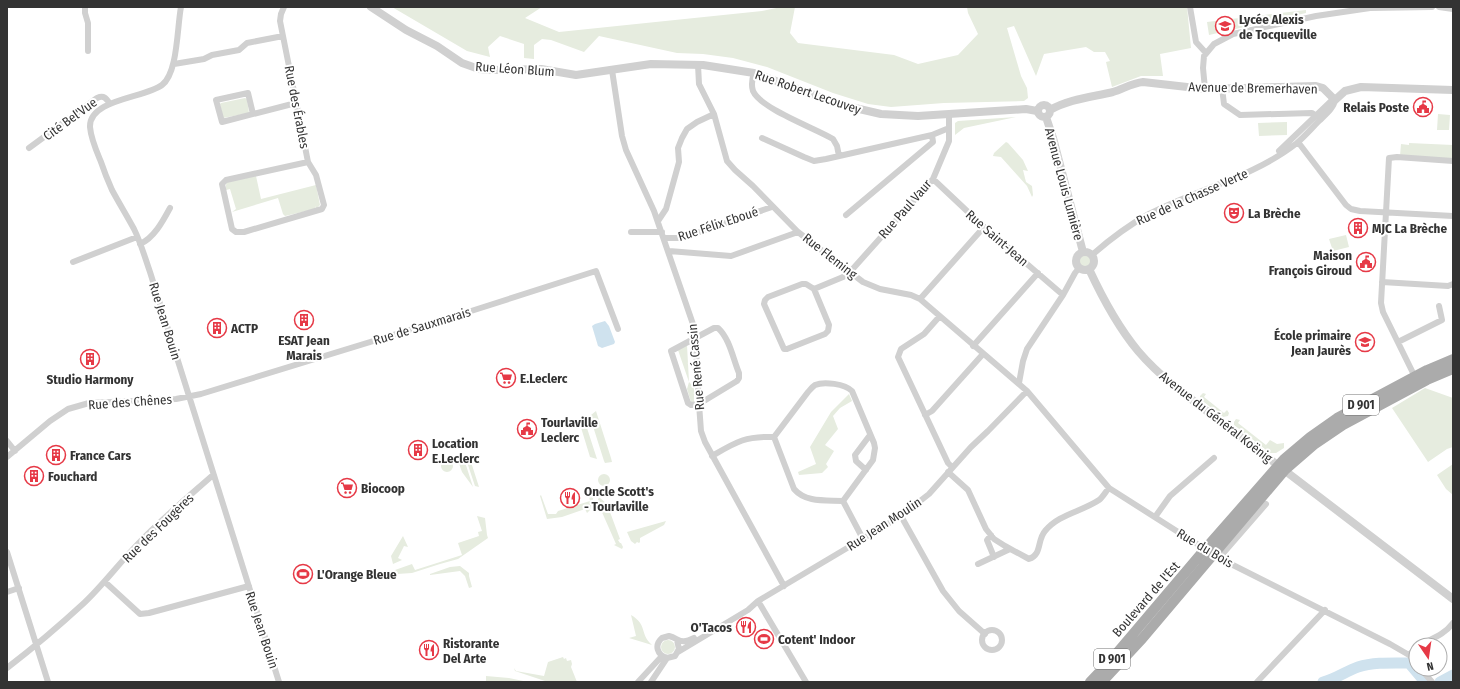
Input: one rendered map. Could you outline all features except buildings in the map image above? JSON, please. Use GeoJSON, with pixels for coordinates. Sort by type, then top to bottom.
{"type":"FeatureCollection","features":[{"type":"Feature","properties":{"kind":"main road","name":"D 901"},"geometry":{"type":"LineString","coordinates":[[1205,549],[1310,437],[1341,416],[1453,359]]}},
{"type":"Feature","properties":{"kind":"main road","name":"D 901"},"geometry":{"type":"LineString","coordinates":[[1102,682],[1217,556],[1247,514],[1250,506],[1276,477],[1281,467],[1343,425],[1427,380],[1453,369]]}},
{"type":"Feature","properties":{"kind":"main road","name":"Boulevard de l'Est"},"geometry":{"type":"LineString","coordinates":[[1090,682],[1205,549]]}},
{"type":"Feature","properties":{"kind":"street"},"geometry":{"type":"LineString","coordinates":[[85,7],[88,23],[88,51]]}},
{"type":"Feature","properties":{"kind":"street","name":"Rue Jean Bouin"},"geometry":{"type":"LineString","coordinates":[[181,7],[174,64],[169,76],[162,85],[110,104],[95,113],[90,125],[92,141],[112,189],[138,237],[279,682]]}},
{"type":"Feature","properties":{"kind":"street","name":"Rue des Érables"},"geometry":{"type":"LineString","coordinates":[[284,7],[280,21],[296,104],[308,162],[316,175],[324,205],[322,209],[244,232],[236,232],[232,229],[222,184],[226,180],[308,162]]}},
{"type":"Feature","properties":{"kind":"street","name":"Rue Léon Blum"},"geometry":{"type":"LineString","coordinates":[[372,7],[406,30],[437,46],[462,63],[473,67],[492,70],[541,69],[576,75],[651,64],[698,65]]}},
{"type":"Feature","properties":{"kind":"street"},"geometry":{"type":"LineString","coordinates":[[1190,7],[1196,42],[1206,53]]}},
{"type":"Feature","properties":{"kind":"street"},"geometry":{"type":"LineString","coordinates":[[1205,89],[1203,60],[1206,53],[1214,44],[1233,34],[1310,17],[1370,8],[1432,7]]}},
{"type":"Feature","properties":{"kind":"street"},"geometry":{"type":"LineString","coordinates":[[1439,7],[1453,9]]}},
{"type":"Feature","properties":{"kind":"street"},"geometry":{"type":"LineString","coordinates":[[174,64],[204,59],[212,55],[239,50],[247,43],[283,36]]}},
{"type":"Feature","properties":{"kind":"street","name":"Rue Robert Lecouvey"},"geometry":{"type":"LineString","coordinates":[[698,65],[754,73],[842,105],[869,112],[897,116],[949,115],[1026,109],[1037,111]]}},
{"type":"Feature","properties":{"kind":"street","name":"Rue Fleming"},"geometry":{"type":"LineString","coordinates":[[698,65],[699,84],[714,114],[727,161],[798,232],[869,285],[911,295],[920,299],[939,317],[1027,391]]}},
{"type":"Feature","properties":{"kind":"street","name":"Rue René Cassin"},"geometry":{"type":"LineString","coordinates":[[612,70],[622,136],[626,150],[658,221],[690,314],[696,338],[701,431],[712,456],[784,586]]}},
{"type":"Feature","properties":{"kind":"street"},"geometry":{"type":"LineString","coordinates":[[754,73],[752,81],[753,91],[761,101],[776,111],[833,139],[837,146],[839,156]]}},
{"type":"Feature","properties":{"kind":"street","name":"Avenue de Bremerhaven"},"geometry":{"type":"LineString","coordinates":[[1037,111],[1040,106],[1044,104],[1048,106],[1048,113],[1073,100],[1114,92],[1138,82],[1150,82],[1179,87],[1205,89],[1316,86],[1323,88],[1335,100],[1345,91],[1361,87],[1453,90]]}},
{"type":"Feature","properties":{"kind":"street"},"geometry":{"type":"LineString","coordinates":[[1222,88],[1224,104],[1240,115],[1312,113],[1316,116]]}},
{"type":"Feature","properties":{"kind":"street"},"geometry":{"type":"LineString","coordinates":[[253,114],[248,93],[216,100],[222,122],[296,104]]}},
{"type":"Feature","properties":{"kind":"street","name":"Cité Bel'Vue"},"geometry":{"type":"LineString","coordinates":[[29,148],[97,98],[102,96],[105,97],[110,104]]}},
{"type":"Feature","properties":{"kind":"street","name":"Rue de la Chasse Verte"},"geometry":{"type":"LineString","coordinates":[[1275,156],[1276,153],[1332,100],[1335,100]]}},
{"type":"Feature","properties":{"kind":"street","name":"Rue de la Chasse Verte"},"geometry":{"type":"LineString","coordinates":[[1092,255],[1125,229],[1147,215],[1250,171],[1279,155],[1298,142],[1328,112],[1335,100]]}},
{"type":"Feature","properties":{"kind":"street","name":"Avenue Louis Lumière"},"geometry":{"type":"LineString","coordinates":[[1048,113],[1053,138],[1083,252]]}},
{"type":"Feature","properties":{"kind":"street"},"geometry":{"type":"LineString","coordinates":[[658,221],[666,209],[679,162],[678,148],[682,138],[687,130],[697,122],[714,114]]}},
{"type":"Feature","properties":{"kind":"street","name":"Rue Paul Vaur"},"geometry":{"type":"LineString","coordinates":[[850,272],[932,179],[949,141],[949,115]]}},
{"type":"Feature","properties":{"kind":"street"},"geometry":{"type":"LineString","coordinates":[[762,138],[814,161],[932,135],[949,128]]}},
{"type":"Feature","properties":{"kind":"street"},"geometry":{"type":"LineString","coordinates":[[846,215],[933,142],[932,135]]}},
{"type":"Feature","properties":{"kind":"street"},"geometry":{"type":"LineString","coordinates":[[1298,142],[1346,205],[1351,209],[1360,211],[1453,216]]}},
{"type":"Feature","properties":{"kind":"street"},"geometry":{"type":"LineString","coordinates":[[1415,377],[1381,307],[1389,158],[1397,157],[1453,160]]}},
{"type":"Feature","properties":{"kind":"street","name":"Rue Saint-Jean"},"geometry":{"type":"LineString","coordinates":[[932,179],[984,227],[1063,295]]}},
{"type":"Feature","properties":{"kind":"street","name":"Rue Félix Eboué"},"geometry":{"type":"LineString","coordinates":[[631,232],[663,235],[676,239],[772,206]]}},
{"type":"Feature","properties":{"kind":"street"},"geometry":{"type":"LineString","coordinates":[[140,244],[145,242],[155,232],[170,208]]}},
{"type":"Feature","properties":{"kind":"street"},"geometry":{"type":"LineString","coordinates":[[920,299],[984,227]]}},
{"type":"Feature","properties":{"kind":"street"},"geometry":{"type":"LineString","coordinates":[[669,251],[731,256],[798,232]]}},
{"type":"Feature","properties":{"kind":"street"},"geometry":{"type":"LineString","coordinates":[[73,262],[138,237]]}},
{"type":"Feature","properties":{"kind":"street"},"geometry":{"type":"LineString","coordinates":[[676,239],[680,251]]}},
{"type":"Feature","properties":{"kind":"street"},"geometry":{"type":"LineString","coordinates":[[1083,252],[1088,252],[1092,255],[1094,262],[1089,269],[1084,270],[1079,268],[1076,260],[1078,255],[1083,252]]}},
{"type":"Feature","properties":{"kind":"street"},"geometry":{"type":"LineString","coordinates":[[1019,383],[1027,349],[1079,268]]}},
{"type":"Feature","properties":{"kind":"street","name":"Avenue du Général Koënig"},"geometry":{"type":"LineString","coordinates":[[1089,269],[1100,292],[1133,345],[1148,362],[1174,386],[1194,403],[1453,598]]}},
{"type":"Feature","properties":{"kind":"street","name":"Rue de Sauxmarais"},"geometry":{"type":"LineString","coordinates":[[189,397],[468,312],[596,271],[618,329]]}},
{"type":"Feature","properties":{"kind":"street"},"geometry":{"type":"LineString","coordinates":[[814,289],[843,277],[850,272]]}},
{"type":"Feature","properties":{"kind":"street"},"geometry":{"type":"LineString","coordinates":[[973,346],[1038,273]]}},
{"type":"Feature","properties":{"kind":"street"},"geometry":{"type":"LineString","coordinates":[[1382,282],[1448,286],[1453,285]]}},
{"type":"Feature","properties":{"kind":"street"},"geometry":{"type":"LineString","coordinates":[[802,284],[814,289],[829,325],[828,331],[825,334],[784,349],[764,304],[765,300],[768,297],[802,284]]}},
{"type":"Feature","properties":{"kind":"street"},"geometry":{"type":"LineString","coordinates":[[1398,342],[1442,320],[1439,306]]}},
{"type":"Feature","properties":{"kind":"street"},"geometry":{"type":"LineString","coordinates":[[939,317],[924,334],[901,349],[898,354],[898,360],[950,469],[968,490],[986,530],[1010,549],[1029,559],[1037,554],[1041,536],[1050,524],[1100,499],[1109,488]]}},
{"type":"Feature","properties":{"kind":"street"},"geometry":{"type":"LineString","coordinates":[[714,328],[718,328],[722,331],[739,374],[739,378],[737,381],[699,404],[693,406],[688,404],[671,351],[696,338],[714,328]]}},
{"type":"Feature","properties":{"kind":"street"},"geometry":{"type":"LineString","coordinates":[[925,415],[932,410],[983,354]]}},
{"type":"Feature","properties":{"kind":"street"},"geometry":{"type":"LineString","coordinates":[[774,437],[814,386],[821,384],[837,384],[848,387],[852,391],[870,435],[875,448],[875,455],[873,460],[843,501]]}},
{"type":"Feature","properties":{"kind":"street","name":"Rue Jean Moulin"},"geometry":{"type":"LineString","coordinates":[[759,604],[749,605],[688,641],[677,640],[669,636],[660,640],[657,648],[658,652],[664,657],[672,657],[759,604],[784,586],[901,516],[924,498],[950,469],[1027,391]]}},
{"type":"Feature","properties":{"kind":"street","name":"Rue du Bois"},"geometry":{"type":"LineString","coordinates":[[1027,391],[1109,488],[1217,556],[1325,610],[1408,654]]}},
{"type":"Feature","properties":{"kind":"street","name":"Rue des Chênes"},"geometry":{"type":"LineString","coordinates":[[7,457],[50,421],[68,409],[89,403],[176,399],[189,397]]}},
{"type":"Feature","properties":{"kind":"street"},"geometry":{"type":"LineString","coordinates":[[866,470],[856,461],[855,455],[870,435]]}},
{"type":"Feature","properties":{"kind":"street"},"geometry":{"type":"LineString","coordinates":[[712,456],[736,442],[748,438],[774,437]]}},
{"type":"Feature","properties":{"kind":"street"},"geometry":{"type":"LineString","coordinates":[[774,437],[794,489],[798,494],[811,500],[843,501]]}},
{"type":"Feature","properties":{"kind":"street"},"geometry":{"type":"LineString","coordinates":[[7,441],[15,451]]}},
{"type":"Feature","properties":{"kind":"street"},"geometry":{"type":"LineString","coordinates":[[1155,517],[1170,496],[1214,458]]}},
{"type":"Feature","properties":{"kind":"street","name":"Rue des Fougères"},"geometry":{"type":"LineString","coordinates":[[7,668],[83,604],[166,516],[213,475]]}},
{"type":"Feature","properties":{"kind":"street"},"geometry":{"type":"LineString","coordinates":[[843,501],[863,538]]}},
{"type":"Feature","properties":{"kind":"street"},"geometry":{"type":"LineString","coordinates":[[1217,556],[1266,504]]}},
{"type":"Feature","properties":{"kind":"street"},"geometry":{"type":"LineString","coordinates":[[901,516],[943,591],[959,611],[985,634]]}},
{"type":"Feature","properties":{"kind":"street"},"geometry":{"type":"LineString","coordinates":[[991,535],[987,540],[994,557]]}},
{"type":"Feature","properties":{"kind":"street"},"geometry":{"type":"LineString","coordinates":[[978,564],[1010,549]]}},
{"type":"Feature","properties":{"kind":"street"},"geometry":{"type":"LineString","coordinates":[[7,552],[48,682]]}},
{"type":"Feature","properties":{"kind":"street"},"geometry":{"type":"LineString","coordinates":[[105,582],[126,603],[140,614],[149,613],[248,586]]}},
{"type":"Feature","properties":{"kind":"street"},"geometry":{"type":"LineString","coordinates":[[7,592],[19,588]]}},
{"type":"Feature","properties":{"kind":"street"},"geometry":{"type":"LineString","coordinates":[[759,604],[806,682]]}},
{"type":"Feature","properties":{"kind":"street"},"geometry":{"type":"LineString","coordinates":[[1257,682],[1325,610]]}},
{"type":"Feature","properties":{"kind":"street"},"geometry":{"type":"LineString","coordinates":[[1438,637],[1445,632],[1453,623]]}},
{"type":"Feature","properties":{"kind":"street"},"geometry":{"type":"LineString","coordinates":[[677,640],[679,645],[678,652]]}},
{"type":"Feature","properties":{"kind":"street","name":"Rue Jean Moulin"},"geometry":{"type":"LineString","coordinates":[[638,682],[664,657]]}},
{"type":"Feature","properties":{"kind":"street","name":"Rue Jean Moulin"},"geometry":{"type":"LineString","coordinates":[[651,682],[664,657]]}},
{"type":"Feature","properties":{"kind":"shaded area"},"geometry":{"type":"Polygon","coordinates":[[[392,7],[542,7],[525,18],[559,32],[762,11],[781,7],[795,7],[790,33],[798,43],[894,55],[918,64],[958,55],[978,34],[968,13],[967,7],[1187,7],[1191,48],[1160,54],[1163,76],[1141,76],[1112,87],[1106,62],[1110,61],[1105,52],[1094,52],[1086,47],[1044,54],[1036,76],[1014,26],[1007,28],[1021,76],[1027,88],[1028,98],[1024,101],[944,103],[891,107],[868,104],[833,93],[767,67],[733,58],[703,54],[677,53],[599,36],[584,52],[551,40],[542,39],[534,45],[534,59],[524,58],[524,44],[500,36],[488,47],[490,57],[467,51],[392,7]]]}},
{"type":"Feature","properties":{"kind":"shaded area"},"geometry":{"type":"Polygon","coordinates":[[[1306,10],[1306,13],[1209,35],[1207,22],[1306,10]]]}},
{"type":"Feature","properties":{"kind":"shaded area"},"geometry":{"type":"Polygon","coordinates":[[[245,98],[247,99],[249,113],[223,118],[221,103],[245,98]]]}},
{"type":"Feature","properties":{"kind":"shaded area"},"geometry":{"type":"Polygon","coordinates":[[[1438,114],[1450,115],[1449,130],[1437,130],[1438,114]]]}},
{"type":"Feature","properties":{"kind":"shaded area"},"geometry":{"type":"Polygon","coordinates":[[[1016,117],[964,128],[955,135],[955,123],[958,121],[1016,117]]]}},
{"type":"Feature","properties":{"kind":"shaded area"},"geometry":{"type":"Polygon","coordinates":[[[1287,122],[1287,135],[1259,136],[1258,123],[1287,122]]]}},
{"type":"Feature","properties":{"kind":"shaded area"},"geometry":{"type":"Polygon","coordinates":[[[1006,142],[1023,160],[1028,171],[1023,170],[1026,182],[1032,186],[1032,197],[1027,186],[1001,157],[993,156],[994,153],[1006,142]]]}},
{"type":"Feature","properties":{"kind":"shaded area"},"geometry":{"type":"Polygon","coordinates":[[[1409,143],[1453,145],[1453,159],[1400,156],[1401,144],[1409,145],[1409,143]]]}},
{"type":"Feature","properties":{"kind":"shaded area"},"geometry":{"type":"Polygon","coordinates":[[[256,176],[261,199],[316,185],[320,205],[316,209],[315,206],[315,209],[285,216],[278,198],[232,212],[236,209],[230,189],[226,190],[227,182],[256,176]]]}},
{"type":"Feature","properties":{"kind":"shaded area"},"geometry":{"type":"Polygon","coordinates":[[[1346,235],[1349,247],[1333,251],[1329,239],[1346,235]]]}},
{"type":"Feature","properties":{"kind":"shaded area"},"geometry":{"type":"Polygon","coordinates":[[[1085,255],[1089,257],[1091,261],[1089,265],[1085,267],[1081,265],[1079,261],[1081,257],[1085,255]]]}},
{"type":"Feature","properties":{"kind":"shaded area"},"geometry":{"type":"Polygon","coordinates":[[[687,345],[689,382],[678,350],[687,345]]]}},
{"type":"Feature","properties":{"kind":"shaded area"},"geometry":{"type":"Polygon","coordinates":[[[689,382],[694,387],[694,403],[691,402],[687,389],[689,382]]]}},
{"type":"Feature","properties":{"kind":"shaded area"},"geometry":{"type":"Polygon","coordinates":[[[1425,388],[1453,398],[1453,447],[1447,449],[1428,462],[1392,408],[1425,388]]]}},
{"type":"Feature","properties":{"kind":"shaded area"},"geometry":{"type":"Polygon","coordinates":[[[1203,393],[1206,394],[1204,397],[1224,413],[1227,410],[1229,413],[1228,416],[1223,417],[1200,399],[1200,396],[1203,393]]]}},
{"type":"Feature","properties":{"kind":"shaded area"},"geometry":{"type":"Polygon","coordinates":[[[849,394],[852,401],[840,408],[833,416],[838,429],[825,445],[834,451],[826,464],[828,467],[822,473],[799,475],[798,472],[816,464],[810,447],[831,412],[849,394]]]}},
{"type":"Feature","properties":{"kind":"shaded area"},"geometry":{"type":"Polygon","coordinates":[[[596,411],[612,462],[605,463],[604,461],[591,420],[591,415],[596,411]]]}},
{"type":"Feature","properties":{"kind":"shaded area"},"geometry":{"type":"Polygon","coordinates":[[[1236,419],[1240,420],[1238,423],[1266,445],[1270,440],[1277,444],[1284,443],[1284,448],[1276,453],[1270,453],[1234,425],[1236,419]]]}},
{"type":"Feature","properties":{"kind":"shaded area"},"geometry":{"type":"Polygon","coordinates":[[[579,421],[584,421],[586,425],[597,459],[590,457],[579,421]]]}},
{"type":"Feature","properties":{"kind":"shaded area"},"geometry":{"type":"Polygon","coordinates":[[[471,454],[473,461],[471,462],[479,487],[475,486],[467,462],[467,458],[471,454]]]}},
{"type":"Feature","properties":{"kind":"shaded area"},"geometry":{"type":"Polygon","coordinates":[[[467,455],[464,459],[473,487],[462,472],[457,458],[467,455]]]}},
{"type":"Feature","properties":{"kind":"shaded area"},"geometry":{"type":"Polygon","coordinates":[[[445,460],[449,460],[453,466],[449,472],[445,472],[441,468],[441,464],[445,460]]]}},
{"type":"Feature","properties":{"kind":"shaded area"},"geometry":{"type":"Polygon","coordinates":[[[1453,464],[1453,495],[1446,489],[1437,475],[1453,464]]]}},
{"type":"Feature","properties":{"kind":"shaded area"},"geometry":{"type":"Polygon","coordinates":[[[602,474],[606,474],[610,480],[606,486],[602,486],[598,482],[598,478],[602,474]]]}},
{"type":"Feature","properties":{"kind":"shaded area"},"geometry":{"type":"Polygon","coordinates":[[[585,486],[594,495],[590,510],[587,513],[585,509],[562,517],[547,519],[540,496],[541,495],[548,514],[556,514],[558,511],[590,501],[588,492],[585,492],[585,486]]]}},
{"type":"Feature","properties":{"kind":"shaded area"},"geometry":{"type":"Polygon","coordinates":[[[599,497],[607,504],[620,539],[618,540],[623,547],[622,549],[614,545],[616,544],[601,510],[597,511],[596,505],[599,497]]]}},
{"type":"Feature","properties":{"kind":"shaded area"},"geometry":{"type":"Polygon","coordinates":[[[477,516],[485,518],[488,538],[458,559],[412,573],[397,574],[395,570],[412,564],[415,570],[462,555],[458,543],[479,536],[478,532],[482,531],[477,516]]]}},
{"type":"Feature","properties":{"kind":"shaded area"},"geometry":{"type":"Polygon","coordinates":[[[666,521],[664,525],[640,538],[639,543],[637,542],[635,544],[631,541],[627,532],[666,521]]]}},
{"type":"Feature","properties":{"kind":"shaded area"},"geometry":{"type":"Polygon","coordinates":[[[403,536],[408,547],[404,546],[398,558],[402,560],[393,564],[391,556],[403,536]]]}},
{"type":"Feature","properties":{"kind":"shaded area"},"geometry":{"type":"Polygon","coordinates":[[[460,566],[469,573],[472,587],[469,588],[465,576],[460,571],[430,575],[450,567],[460,566]]]}},
{"type":"Feature","properties":{"kind":"shaded area"},"geometry":{"type":"Polygon","coordinates":[[[631,615],[640,622],[648,641],[652,645],[629,638],[636,636],[631,615]]]}},
{"type":"Feature","properties":{"kind":"shaded area"},"geometry":{"type":"Polygon","coordinates":[[[668,640],[673,642],[675,647],[673,652],[668,654],[663,652],[661,647],[663,642],[668,640]]]}},
{"type":"Feature","properties":{"kind":"shaded area"},"geometry":{"type":"Polygon","coordinates":[[[563,657],[564,659],[566,658],[567,661],[571,660],[571,667],[577,682],[548,682],[515,671],[514,668],[516,671],[544,676],[548,662],[563,657]]]}},
{"type":"Feature","properties":{"kind":"shaded area"},"geometry":{"type":"Polygon","coordinates":[[[486,676],[509,678],[528,682],[478,682],[486,681],[486,676]]]}},
{"type":"Feature","properties":{"kind":"water"},"geometry":{"type":"Polygon","coordinates":[[[605,321],[609,326],[615,342],[614,344],[602,348],[598,346],[592,326],[605,321]]]}},
{"type":"Feature","properties":{"kind":"waterway"},"geometry":{"type":"LineString","coordinates":[[1323,682],[1364,665],[1396,663],[1409,663],[1425,682]]}},
{"type":"Feature","properties":{"kind":"waterway"},"geometry":{"type":"LineString","coordinates":[[1440,682],[1453,675]]}},
{"type":"Feature","properties":{"kind":"place","name":"Lycée Alexis de Tocqueville"},"geometry":{"type":"Point","coordinates":[1225,26]}},
{"type":"Feature","properties":{"kind":"place","name":"Relais Poste"},"geometry":{"type":"Point","coordinates":[1423,107]}},
{"type":"Feature","properties":{"kind":"place","name":"La Brèche"},"geometry":{"type":"Point","coordinates":[1234,213]}},
{"type":"Feature","properties":{"kind":"place","name":"MJC La Brèche"},"geometry":{"type":"Point","coordinates":[1358,228]}},
{"type":"Feature","properties":{"kind":"place","name":"Maison François Giroud"},"geometry":{"type":"Point","coordinates":[1366,262]}},
{"type":"Feature","properties":{"kind":"place","name":"ESAT Jean Marais"},"geometry":{"type":"Point","coordinates":[304,320]}},
{"type":"Feature","properties":{"kind":"place","name":"ACTP"},"geometry":{"type":"Point","coordinates":[217,328]}},
{"type":"Feature","properties":{"kind":"place","name":"École primaire Jean Jaurès"},"geometry":{"type":"Point","coordinates":[1365,342]}},
{"type":"Feature","properties":{"kind":"place","name":"Studio Harmony"},"geometry":{"type":"Point","coordinates":[90,359]}},
{"type":"Feature","properties":{"kind":"place","name":"E.Leclerc"},"geometry":{"type":"Point","coordinates":[506,378]}},
{"type":"Feature","properties":{"kind":"place","name":"Tourlaville Leclerc"},"geometry":{"type":"Point","coordinates":[527,429]}},
{"type":"Feature","properties":{"kind":"place","name":"Location E.Leclerc"},"geometry":{"type":"Point","coordinates":[418,450]}},
{"type":"Feature","properties":{"kind":"place","name":"France Cars"},"geometry":{"type":"Point","coordinates":[56,455]}},
{"type":"Feature","properties":{"kind":"place","name":"Fouchard"},"geometry":{"type":"Point","coordinates":[34,476]}},
{"type":"Feature","properties":{"kind":"place","name":"Biocoop"},"geometry":{"type":"Point","coordinates":[347,488]}},
{"type":"Feature","properties":{"kind":"place","name":"Oncle Scott's - Tourlaville"},"geometry":{"type":"Point","coordinates":[570,498]}},
{"type":"Feature","properties":{"kind":"place","name":"L'Orange Bleue"},"geometry":{"type":"Point","coordinates":[303,574]}},
{"type":"Feature","properties":{"kind":"place","name":"O'Tacos"},"geometry":{"type":"Point","coordinates":[746,627]}},
{"type":"Feature","properties":{"kind":"place","name":"Cotent' Indoor"},"geometry":{"type":"Point","coordinates":[764,639]}},
{"type":"Feature","properties":{"kind":"place","name":"Ristorante Del Arte"},"geometry":{"type":"Point","coordinates":[429,650]}}]}
